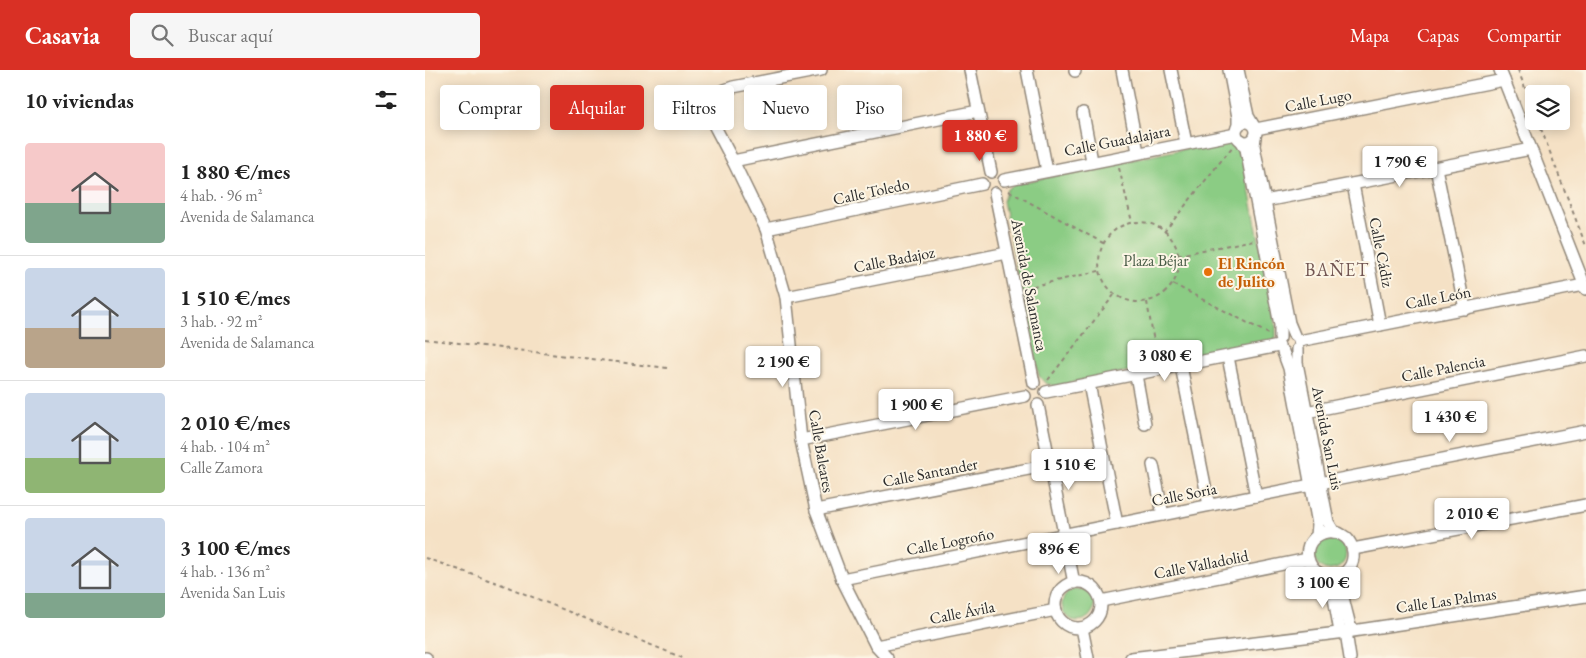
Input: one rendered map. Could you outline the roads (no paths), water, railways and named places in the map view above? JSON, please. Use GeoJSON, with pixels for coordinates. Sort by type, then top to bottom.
{"type":"FeatureCollection","features":[{"type":"Feature","properties":{"kind":"street","name":"Calle Baleares"},"geometry":{"type":"LineString","coordinates":[[821,70],[733,87],[702,102],[766,229],[786,297],[801,440],[815,510],[842,579],[876,646],[887,658]]}},
{"type":"Feature","properties":{"kind":"street"},"geometry":{"type":"LineString","coordinates":[[970,70],[991,172]]}},
{"type":"Feature","properties":{"kind":"street"},"geometry":{"type":"LineString","coordinates":[[1027,70],[1047,171]]}},
{"type":"Feature","properties":{"kind":"street"},"geometry":{"type":"LineString","coordinates":[[1122,70],[1138,152]]}},
{"type":"Feature","properties":{"kind":"street"},"geometry":{"type":"LineString","coordinates":[[1171,70],[1186,143]]}},
{"type":"Feature","properties":{"kind":"street","name":"Avenida San Luis"},"geometry":{"type":"LineString","coordinates":[[1229,70],[1239,117],[1238,135],[1246,149],[1280,325],[1280,344],[1289,368],[1316,484],[1328,522],[1334,532]]}},
{"type":"Feature","properties":{"kind":"street","name":"Avenida San Luis"},"geometry":{"type":"LineString","coordinates":[[1238,70],[1248,116],[1254,130],[1254,146],[1289,323],[1297,342],[1297,363],[1307,412],[1316,484],[1317,536]]}},
{"type":"Feature","properties":{"kind":"street"},"geometry":{"type":"LineString","coordinates":[[1502,75],[1585,287]]}},
{"type":"Feature","properties":{"kind":"street","name":"Calle Lugo"},"geometry":{"type":"LineString","coordinates":[[1254,130],[1502,75]]}},
{"type":"Feature","properties":{"kind":"street"},"geometry":{"type":"LineString","coordinates":[[733,161],[978,111]]}},
{"type":"Feature","properties":{"kind":"street"},"geometry":{"type":"LineString","coordinates":[[1083,112],[1092,162]]}},
{"type":"Feature","properties":{"kind":"street"},"geometry":{"type":"LineString","coordinates":[[1244,121],[1254,130],[1249,142],[1238,135],[1244,121]]}},
{"type":"Feature","properties":{"kind":"street","name":"Calle Guadalajara"},"geometry":{"type":"LineString","coordinates":[[1001,187],[1047,171],[1138,152],[1238,135]]}},
{"type":"Feature","properties":{"kind":"street"},"geometry":{"type":"LineString","coordinates":[[1265,201],[1531,149]]}},
{"type":"Feature","properties":{"kind":"street"},"geometry":{"type":"LineString","coordinates":[[1437,168],[1465,309]]}},
{"type":"Feature","properties":{"kind":"street"},"geometry":{"type":"LineString","coordinates":[[991,172],[999,173],[1001,187],[987,192],[982,184],[984,176],[991,172]]}},
{"type":"Feature","properties":{"kind":"street","name":"Calle Toledo"},"geometry":{"type":"LineString","coordinates":[[766,229],[982,184]]}},
{"type":"Feature","properties":{"kind":"street","name":"Calle Cádiz"},"geometry":{"type":"LineString","coordinates":[[1353,184],[1380,325]]}},
{"type":"Feature","properties":{"kind":"street","name":"Avenida de Salamanca"},"geometry":{"type":"LineString","coordinates":[[1001,187],[1007,253],[1041,387]]}},
{"type":"Feature","properties":{"kind":"street","name":"Calle Badajoz"},"geometry":{"type":"LineString","coordinates":[[786,297],[1007,253]]}},
{"type":"Feature","properties":{"kind":"street","name":"Calle León"},"geometry":{"type":"LineString","coordinates":[[1297,342],[1585,287]]}},
{"type":"Feature","properties":{"kind":"street"},"geometry":{"type":"LineString","coordinates":[[1041,387],[1045,400],[1038,405],[1029,403],[1025,396],[1027,388],[1041,387],[1089,384],[1228,357],[1280,344],[1287,334],[1297,342],[1291,354],[1280,344]]}},
{"type":"Feature","properties":{"kind":"street","name":"Calle Palencia"},"geometry":{"type":"LineString","coordinates":[[1307,412],[1586,356]]}},
{"type":"Feature","properties":{"kind":"street"},"geometry":{"type":"LineString","coordinates":[[1228,357],[1256,496]]}},
{"type":"Feature","properties":{"kind":"street"},"geometry":{"type":"LineString","coordinates":[[1181,366],[1209,505]]}},
{"type":"Feature","properties":{"kind":"street"},"geometry":{"type":"LineString","coordinates":[[1136,375],[1145,424]]}},
{"type":"Feature","properties":{"kind":"street"},"geometry":{"type":"LineString","coordinates":[[1089,384],[1117,524]]}},
{"type":"Feature","properties":{"kind":"street"},"geometry":{"type":"LineString","coordinates":[[801,440],[1025,396]]}},
{"type":"Feature","properties":{"kind":"street"},"geometry":{"type":"LineString","coordinates":[[1038,405],[1074,583]]}},
{"type":"Feature","properties":{"kind":"street","name":"Calle Soria"},"geometry":{"type":"LineString","coordinates":[[1065,535],[1586,431]]}},
{"type":"Feature","properties":{"kind":"street"},"geometry":{"type":"LineString","coordinates":[[1153,465],[1163,515]]}},
{"type":"Feature","properties":{"kind":"street","name":"Calle Santander"},"geometry":{"type":"LineString","coordinates":[[815,510],[1051,466]]}},
{"type":"Feature","properties":{"kind":"street"},"geometry":{"type":"LineString","coordinates":[[1353,549],[1586,505]]}},
{"type":"Feature","properties":{"kind":"street"},"geometry":{"type":"LineString","coordinates":[[1325,532],[1334,532],[1343,535],[1349,541],[1353,549],[1353,558],[1350,567],[1344,573],[1335,577],[1327,577],[1318,574],[1312,568],[1308,560],[1308,550],[1311,542],[1317,536],[1325,532]]}},
{"type":"Feature","properties":{"kind":"street","name":"Calle Logroño"},"geometry":{"type":"LineString","coordinates":[[842,579],[1065,535]]}},
{"type":"Feature","properties":{"kind":"street","name":"Calle Valladolid"},"geometry":{"type":"LineString","coordinates":[[1101,601],[1308,560]]}},
{"type":"Feature","properties":{"kind":"street"},"geometry":{"type":"LineString","coordinates":[[1344,573],[1341,582],[1350,658]]}},
{"type":"Feature","properties":{"kind":"street"},"geometry":{"type":"LineString","coordinates":[[1327,577],[1333,586],[1346,631]]}},
{"type":"Feature","properties":{"kind":"street"},"geometry":{"type":"LineString","coordinates":[[1074,583],[1083,583],[1091,586],[1101,601],[1101,610],[1097,618],[1083,628],[1074,628],[1065,624],[1059,618],[1056,610],[1059,592],[1066,586],[1074,583]]}},
{"type":"Feature","properties":{"kind":"street","name":"Calle Las Palmas"},"geometry":{"type":"LineString","coordinates":[[1131,658],[1346,631],[1586,596]]}},
{"type":"Feature","properties":{"kind":"street","name":"Calle Ávila"},"geometry":{"type":"LineString","coordinates":[[876,646],[1056,610]]}},
{"type":"Feature","properties":{"kind":"street"},"geometry":{"type":"LineString","coordinates":[[1083,628],[1088,658]]}},
{"type":"Feature","properties":{"kind":"place","name":"El Rincón de Julito"},"geometry":{"type":"Point","coordinates":[1208,272]}},
{"type":"Feature","properties":{"kind":"district","name":"BAÑET"},"geometry":{"type":"Point","coordinates":[1337,270]}},
{"type":"Feature","properties":{"kind":"park label","name":"Plaza Béjar"},"geometry":{"type":"Point","coordinates":[1156,260]}}]}
